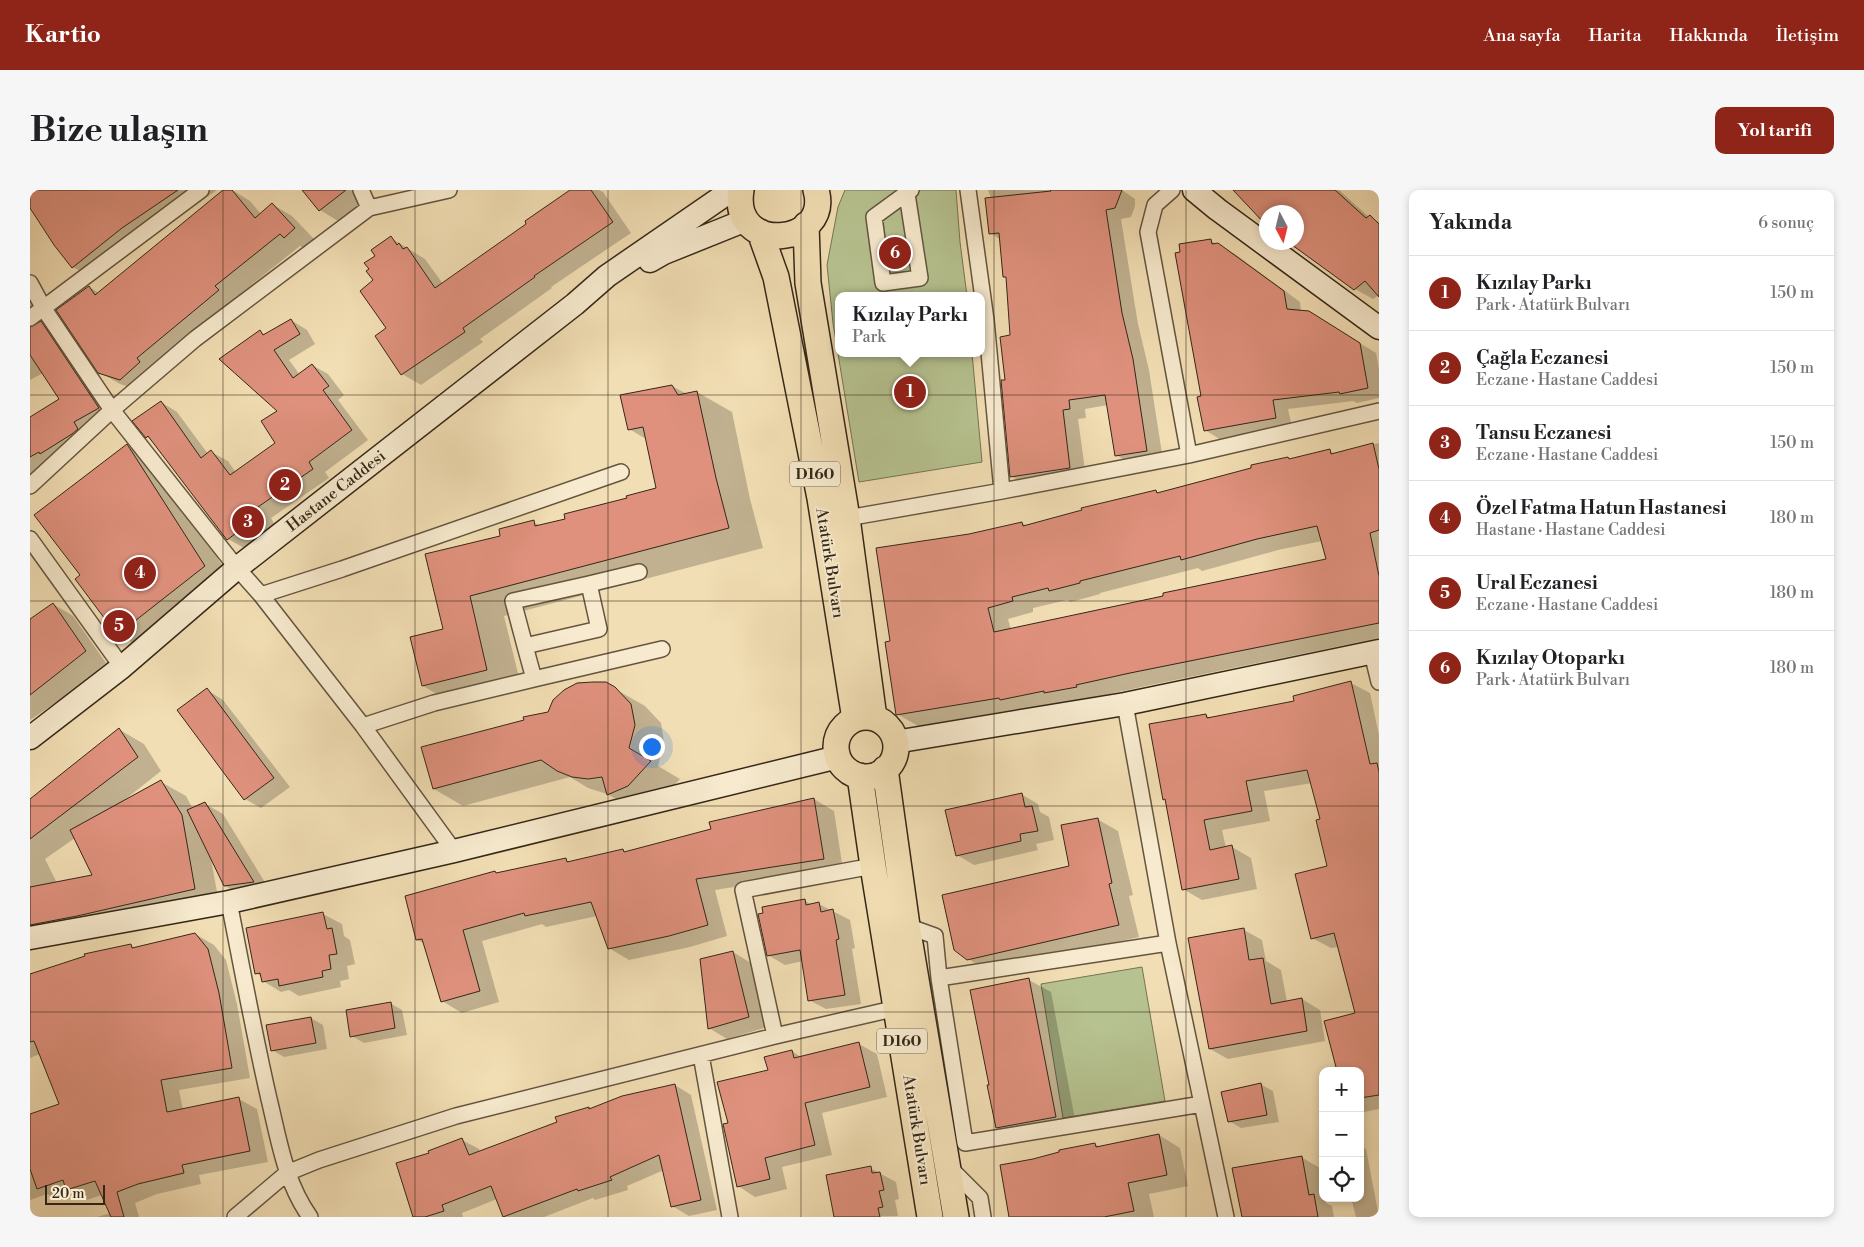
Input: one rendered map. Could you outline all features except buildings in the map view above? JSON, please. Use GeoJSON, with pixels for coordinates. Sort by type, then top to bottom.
{"type":"FeatureCollection","features":[{"type":"Feature","properties":{"kind":"main road","name":"Hastane Caddesi"},"geometry":{"type":"LineString","coordinates":[[30,738],[122,667],[237,568],[576,304],[607,276],[732,190]]}},
{"type":"Feature","properties":{"kind":"main road","name":"D160"},"geometry":{"type":"LineString","coordinates":[[741,190],[742,210],[753,226]]}},
{"type":"Feature","properties":{"kind":"main road","name":"D160"},"geometry":{"type":"LineString","coordinates":[[806,226],[813,216],[816,205],[816,190]]}},
{"type":"Feature","properties":{"kind":"main road"},"geometry":{"type":"LineString","coordinates":[[1194,190],[1379,328]]}},
{"type":"Feature","properties":{"kind":"main road","name":"Hastane Caddesi"},"geometry":{"type":"LineString","coordinates":[[576,304],[664,253],[753,226]]}},
{"type":"Feature","properties":{"kind":"main road"},"geometry":{"type":"LineString","coordinates":[[753,226],[775,237],[786,236],[806,226]]}},
{"type":"Feature","properties":{"kind":"main road","name":"Atatürk Bulvarı"},"geometry":{"type":"LineString","coordinates":[[753,226],[776,277],[864,719]]}},
{"type":"Feature","properties":{"kind":"main road","name":"Atatürk Bulvarı"},"geometry":{"type":"LineString","coordinates":[[806,226],[809,291],[847,518],[864,719]]}},
{"type":"Feature","properties":{"kind":"main road"},"geometry":{"type":"LineString","coordinates":[[895,742],[1125,704],[1375,652]]}},
{"type":"Feature","properties":{"kind":"main road"},"geometry":{"type":"LineString","coordinates":[[864,719],[882,722],[890,729],[895,742],[895,756],[890,765],[873,776],[853,774],[845,768],[836,750],[836,740],[840,731],[847,724],[864,719]]}},
{"type":"Feature","properties":{"kind":"main road"},"geometry":{"type":"LineString","coordinates":[[30,938],[229,902],[454,852],[838,757]]}},
{"type":"Feature","properties":{"kind":"main road","name":"Atatürk Bulvarı"},"geometry":{"type":"LineString","coordinates":[[885,769],[907,926],[956,1217]]}},
{"type":"Feature","properties":{"kind":"main road","name":"Atatürk Bulvarı"},"geometry":{"type":"LineString","coordinates":[[860,776],[930,1217]]}},
{"type":"Feature","properties":{"kind":"street"},"geometry":{"type":"LineString","coordinates":[[30,318],[201,190]]}},
{"type":"Feature","properties":{"kind":"street"},"geometry":{"type":"LineString","coordinates":[[361,190],[369,208]]}},
{"type":"Feature","properties":{"kind":"street"},"geometry":{"type":"LineString","coordinates":[[30,486],[112,410],[195,339],[369,208],[449,190]]}},
{"type":"Feature","properties":{"kind":"street"},"geometry":{"type":"LineString","coordinates":[[968,190],[982,292]]}},
{"type":"Feature","properties":{"kind":"street"},"geometry":{"type":"LineString","coordinates":[[1172,190],[1155,205],[1148,232],[1189,455]]}},
{"type":"Feature","properties":{"kind":"street"},"geometry":{"type":"LineString","coordinates":[[909,192],[920,278],[883,283],[874,218],[909,192]]}},
{"type":"Feature","properties":{"kind":"street"},"geometry":{"type":"LineString","coordinates":[[30,283],[44,308],[112,410],[237,568],[261,595],[363,726],[454,852]]}},
{"type":"Feature","properties":{"kind":"street"},"geometry":{"type":"LineString","coordinates":[[985,313],[1002,491]]}},
{"type":"Feature","properties":{"kind":"street"},"geometry":{"type":"LineString","coordinates":[[847,518],[1002,491],[1189,455],[1379,412]]}},
{"type":"Feature","properties":{"kind":"street"},"geometry":{"type":"LineString","coordinates":[[261,595],[342,569],[621,472]]}},
{"type":"Feature","properties":{"kind":"street"},"geometry":{"type":"LineString","coordinates":[[30,539],[122,667]]}},
{"type":"Feature","properties":{"kind":"street"},"geometry":{"type":"LineString","coordinates":[[534,679],[513,601],[639,572]]}},
{"type":"Feature","properties":{"kind":"street"},"geometry":{"type":"LineString","coordinates":[[525,646],[599,629],[589,584]]}},
{"type":"Feature","properties":{"kind":"street"},"geometry":{"type":"LineString","coordinates":[[363,726],[434,703],[662,649]]}},
{"type":"Feature","properties":{"kind":"street"},"geometry":{"type":"LineString","coordinates":[[1375,652],[1379,682]]}},
{"type":"Feature","properties":{"kind":"street"},"geometry":{"type":"LineString","coordinates":[[1125,704],[1168,943],[1226,1217]]}},
{"type":"Feature","properties":{"kind":"street"},"geometry":{"type":"LineString","coordinates":[[775,1036],[742,890],[873,866]]}},
{"type":"Feature","properties":{"kind":"street"},"geometry":{"type":"LineString","coordinates":[[229,902],[261,1062],[287,1174],[299,1202],[310,1217]]}},
{"type":"Feature","properties":{"kind":"street"},"geometry":{"type":"LineString","coordinates":[[907,926],[935,936],[939,978],[965,1143],[1202,1104]]}},
{"type":"Feature","properties":{"kind":"street"},"geometry":{"type":"LineString","coordinates":[[939,978],[1168,943]]}},
{"type":"Feature","properties":{"kind":"street"},"geometry":{"type":"LineString","coordinates":[[235,1217],[287,1174],[319,1160],[456,1116],[775,1036],[897,1008]]}},
{"type":"Feature","properties":{"kind":"street"},"geometry":{"type":"LineString","coordinates":[[701,1055],[730,1217]]}},
{"type":"Feature","properties":{"kind":"street"},"geometry":{"type":"LineString","coordinates":[[947,1165],[980,1198],[983,1217]]}},
{"type":"Feature","properties":{"kind":"green space"},"geometry":{"type":"Polygon","coordinates":[[[845,190],[956,190],[966,292],[835,292],[835,335],[827,265],[838,207],[845,190]]]}},
{"type":"Feature","properties":{"kind":"green space"},"geometry":{"type":"Polygon","coordinates":[[[839,357],[972,357],[982,462],[859,482],[839,357]]]}},
{"type":"Feature","properties":{"kind":"green space"},"geometry":{"type":"Polygon","coordinates":[[[1142,967],[1165,1101],[1063,1118],[1041,984],[1142,967]]]}},
{"type":"Feature","properties":{"kind":"place","name":"Kızılay Otoparkı"},"geometry":{"type":"Point","coordinates":[895,253]}},
{"type":"Feature","properties":{"kind":"place","name":"Kızılay Parkı"},"geometry":{"type":"Point","coordinates":[910,392]}},
{"type":"Feature","properties":{"kind":"place","name":"Çağla Eczanesi"},"geometry":{"type":"Point","coordinates":[285,485]}},
{"type":"Feature","properties":{"kind":"place","name":"Tansu Eczanesi"},"geometry":{"type":"Point","coordinates":[248,522]}},
{"type":"Feature","properties":{"kind":"place","name":"Özel Fatma Hatun Hastanesi"},"geometry":{"type":"Point","coordinates":[140,573]}},
{"type":"Feature","properties":{"kind":"place","name":"Ural Eczanesi"},"geometry":{"type":"Point","coordinates":[119,626]}}]}
